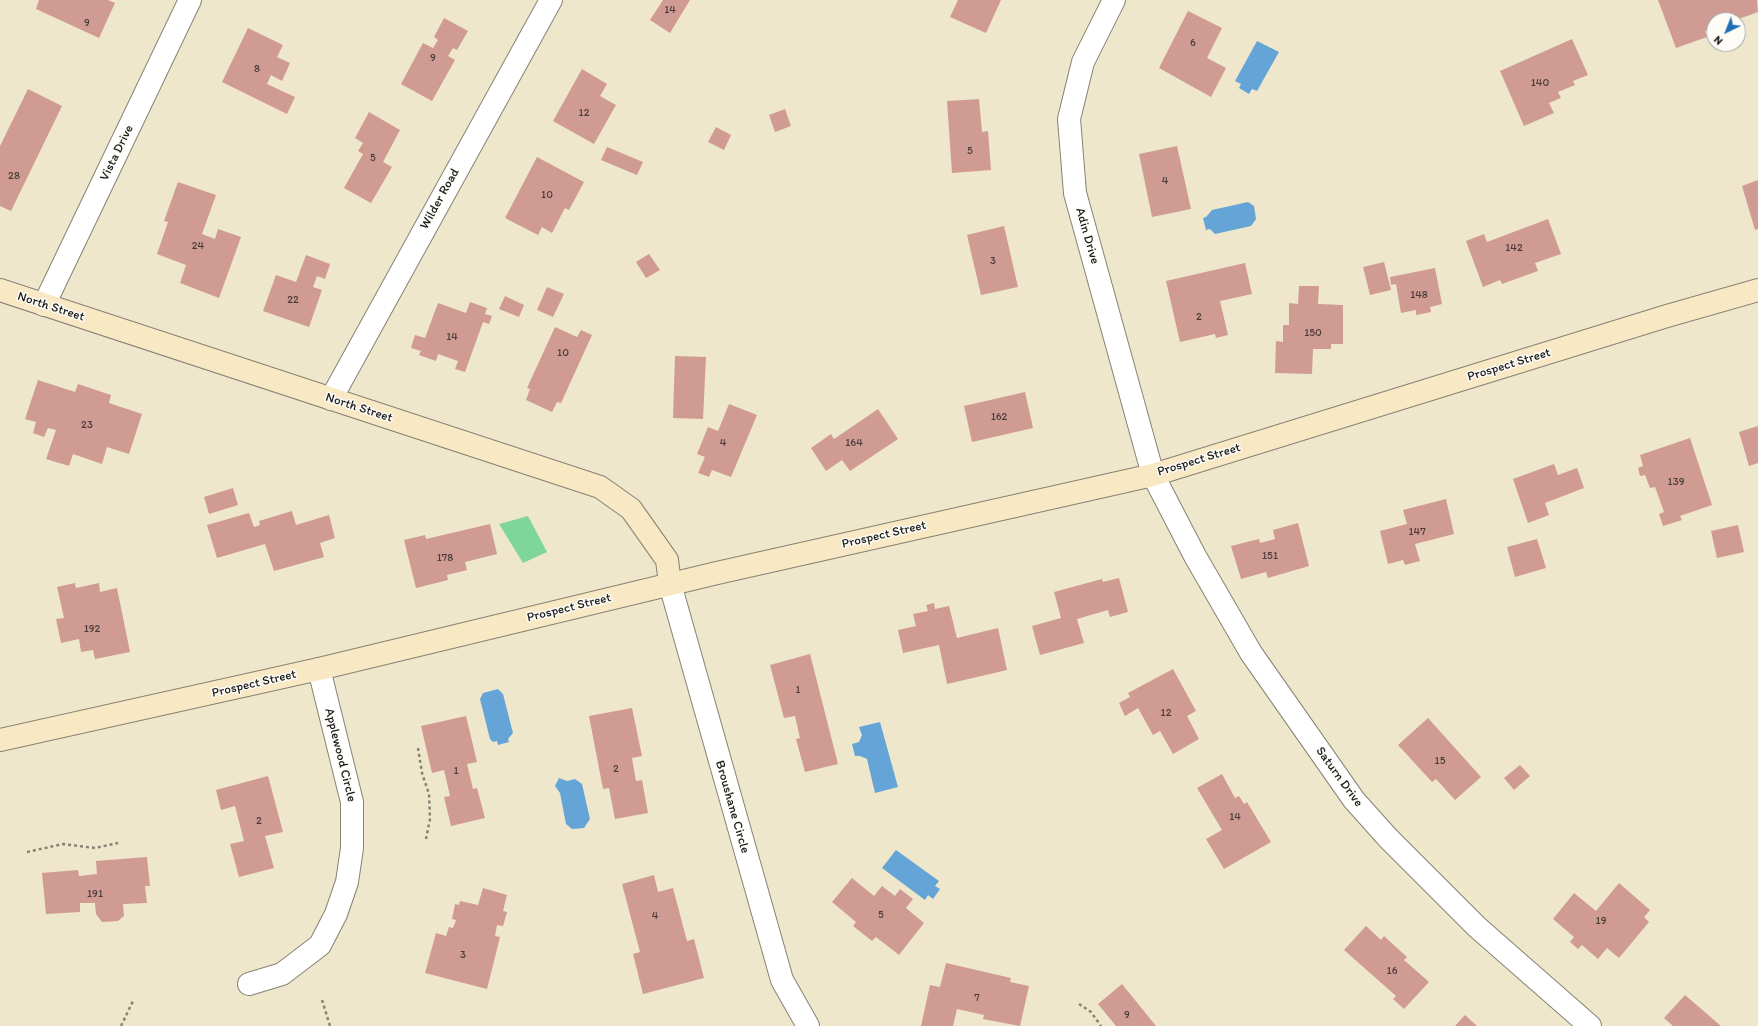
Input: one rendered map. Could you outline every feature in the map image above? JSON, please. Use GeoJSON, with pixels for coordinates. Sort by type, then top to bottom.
{"type":"FeatureCollection","features":[{"type":"Feature","properties":{"kind":"street","name":"Vista Drive"},"geometry":{"type":"LineString","coordinates":[[44,305],[190,0]]}},
{"type":"Feature","properties":{"kind":"street","name":"Wilder Road"},"geometry":{"type":"LineString","coordinates":[[331,399],[551,0]]}},
{"type":"Feature","properties":{"kind":"street","name":"Adin Drive"},"geometry":{"type":"LineString","coordinates":[[1114,0],[1083,62],[1069,119],[1075,193],[1153,475]]}},
{"type":"Feature","properties":{"kind":"street","name":"North Street"},"geometry":{"type":"LineString","coordinates":[[0,290],[600,487],[631,508],[667,560],[670,584]]}},
{"type":"Feature","properties":{"kind":"street","name":"Prospect Street"},"geometry":{"type":"LineString","coordinates":[[0,740],[319,669],[670,584],[1153,475],[1668,316],[1758,290]]}},
{"type":"Feature","properties":{"kind":"street","name":"Saturn Drive"},"geometry":{"type":"LineString","coordinates":[[1153,475],[1195,556],[1251,653],[1354,800],[1388,838],[1477,928],[1590,1026]]}},
{"type":"Feature","properties":{"kind":"street","name":"Broushane Circle"},"geometry":{"type":"LineString","coordinates":[[670,584],[782,980],[808,1026]]}},
{"type":"Feature","properties":{"kind":"street","name":"Applewood Circle"},"geometry":{"type":"LineString","coordinates":[[249,984],[282,974],[320,945],[336,914],[347,882],[352,848],[352,802],[319,669]]}},
{"type":"Feature","properties":{"kind":"path"},"geometry":{"type":"LineString","coordinates":[[418,748],[422,773],[429,794],[430,819],[426,839]]}},
{"type":"Feature","properties":{"kind":"path"},"geometry":{"type":"LineString","coordinates":[[27,852],[63,844],[95,848],[118,843]]}},
{"type":"Feature","properties":{"kind":"path"},"geometry":{"type":"LineString","coordinates":[[121,1026],[133,1000]]}},
{"type":"Feature","properties":{"kind":"path"},"geometry":{"type":"LineString","coordinates":[[322,1000],[330,1026]]}},
{"type":"Feature","properties":{"kind":"path"},"geometry":{"type":"LineString","coordinates":[[1079,1004],[1091,1012],[1101,1026]]}},
{"type":"Feature","properties":{"kind":"green space"},"geometry":{"type":"Polygon","coordinates":[[[528,516],[547,552],[523,563],[499,524],[528,516]]]}},
{"type":"Feature","properties":{"kind":"water"},"geometry":{"type":"Polygon","coordinates":[[[1257,41],[1279,52],[1257,91],[1252,89],[1249,94],[1239,88],[1241,84],[1235,81],[1257,41]]]}},
{"type":"Feature","properties":{"kind":"water"},"geometry":{"type":"Polygon","coordinates":[[[1248,202],[1254,206],[1256,219],[1251,226],[1215,234],[1210,229],[1206,230],[1203,218],[1206,217],[1212,210],[1248,202]]]}},
{"type":"Feature","properties":{"kind":"water"},"geometry":{"type":"Polygon","coordinates":[[[498,689],[503,694],[513,733],[508,739],[509,742],[498,745],[497,741],[493,742],[490,739],[480,699],[483,693],[498,689]]]}},
{"type":"Feature","properties":{"kind":"water"},"geometry":{"type":"Polygon","coordinates":[[[880,722],[898,787],[875,793],[867,759],[860,756],[855,756],[852,744],[859,742],[862,735],[859,727],[880,722]]]}},
{"type":"Feature","properties":{"kind":"water"},"geometry":{"type":"Polygon","coordinates":[[[559,778],[567,781],[575,779],[582,784],[590,819],[584,828],[572,829],[566,824],[560,793],[555,786],[559,778]]]}},
{"type":"Feature","properties":{"kind":"water"},"geometry":{"type":"Polygon","coordinates":[[[896,850],[939,881],[935,886],[940,889],[933,899],[928,895],[925,900],[882,868],[896,850]]]}},
{"type":"Feature","properties":{"kind":"building"},"geometry":{"type":"Polygon","coordinates":[[[39,0],[108,0],[115,3],[99,38],[36,9],[39,0]]]}},
{"type":"Feature","properties":{"kind":"building"},"geometry":{"type":"Polygon","coordinates":[[[663,0],[690,0],[670,33],[650,20],[663,0]]]}},
{"type":"Feature","properties":{"kind":"building"},"geometry":{"type":"Polygon","coordinates":[[[958,0],[1001,0],[986,33],[950,17],[958,0]]]}},
{"type":"Feature","properties":{"kind":"building"},"geometry":{"type":"Polygon","coordinates":[[[1658,0],[1757,0],[1758,12],[1746,16],[1746,12],[1706,12],[1706,37],[1676,48],[1658,0]]]}},
{"type":"Feature","properties":{"kind":"building"},"geometry":{"type":"Polygon","coordinates":[[[1188,11],[1222,28],[1207,58],[1226,68],[1211,97],[1159,68],[1188,11]]]}},
{"type":"Feature","properties":{"kind":"building"},"geometry":{"type":"Polygon","coordinates":[[[444,18],[468,31],[457,50],[453,48],[448,56],[455,60],[432,101],[401,84],[423,43],[433,48],[438,40],[434,37],[444,18]]]}},
{"type":"Feature","properties":{"kind":"building"},"geometry":{"type":"Polygon","coordinates":[[[248,28],[283,45],[277,57],[290,63],[282,81],[271,75],[267,84],[295,97],[287,114],[222,82],[248,28]]]}},
{"type":"Feature","properties":{"kind":"building"},"geometry":{"type":"Polygon","coordinates":[[[1572,39],[1588,75],[1573,81],[1575,85],[1558,92],[1561,98],[1549,103],[1554,113],[1524,126],[1500,71],[1572,39]]]}},
{"type":"Feature","properties":{"kind":"building"},"geometry":{"type":"Polygon","coordinates":[[[582,69],[607,84],[600,96],[616,105],[594,144],[553,121],[582,69]]]}},
{"type":"Feature","properties":{"kind":"building"},"geometry":{"type":"Polygon","coordinates":[[[28,89],[62,106],[11,211],[0,206],[0,146],[28,89]]]}},
{"type":"Feature","properties":{"kind":"building"},"geometry":{"type":"Polygon","coordinates":[[[979,99],[982,132],[988,131],[991,170],[952,173],[947,101],[979,99]]]}},
{"type":"Feature","properties":{"kind":"building"},"geometry":{"type":"Polygon","coordinates":[[[785,109],[791,126],[775,132],[769,115],[785,109]]]}},
{"type":"Feature","properties":{"kind":"building"},"geometry":{"type":"Polygon","coordinates":[[[369,112],[400,130],[383,162],[392,167],[371,203],[344,188],[363,154],[358,151],[363,143],[355,138],[369,112]]]}},
{"type":"Feature","properties":{"kind":"building"},"geometry":{"type":"Polygon","coordinates":[[[716,127],[731,135],[724,150],[708,142],[716,127]]]}},
{"type":"Feature","properties":{"kind":"building"},"geometry":{"type":"Polygon","coordinates":[[[1177,146],[1191,209],[1152,217],[1139,154],[1177,146]]]}},
{"type":"Feature","properties":{"kind":"building"},"geometry":{"type":"Polygon","coordinates":[[[607,147],[643,162],[637,175],[601,160],[607,147]]]}},
{"type":"Feature","properties":{"kind":"building"},"geometry":{"type":"Polygon","coordinates":[[[537,157],[584,182],[569,210],[565,208],[552,233],[542,227],[538,235],[505,218],[537,157]]]}},
{"type":"Feature","properties":{"kind":"building"},"geometry":{"type":"Polygon","coordinates":[[[1758,180],[1758,229],[1755,230],[1742,186],[1758,180]]]}},
{"type":"Feature","properties":{"kind":"building"},"geometry":{"type":"Polygon","coordinates":[[[178,182],[216,195],[202,234],[215,239],[218,229],[241,237],[219,298],[180,283],[186,265],[157,254],[168,222],[164,221],[178,182]]]}},
{"type":"Feature","properties":{"kind":"building"},"geometry":{"type":"Polygon","coordinates":[[[1548,219],[1561,254],[1535,263],[1538,271],[1502,284],[1500,280],[1483,287],[1466,241],[1484,234],[1487,242],[1548,219]]]}},
{"type":"Feature","properties":{"kind":"building"},"geometry":{"type":"Polygon","coordinates":[[[1004,226],[1018,287],[981,295],[967,235],[1004,226]]]}},
{"type":"Feature","properties":{"kind":"building"},"geometry":{"type":"Polygon","coordinates":[[[649,254],[660,270],[646,278],[636,262],[649,254]]]}},
{"type":"Feature","properties":{"kind":"building"},"geometry":{"type":"Polygon","coordinates":[[[306,255],[330,264],[325,279],[317,276],[313,287],[322,290],[309,327],[263,311],[276,275],[296,282],[306,255]]]}},
{"type":"Feature","properties":{"kind":"building"},"geometry":{"type":"Polygon","coordinates":[[[1384,262],[1391,290],[1370,295],[1363,267],[1384,262]]]}},
{"type":"Feature","properties":{"kind":"building"},"geometry":{"type":"Polygon","coordinates":[[[1245,263],[1252,294],[1220,301],[1228,335],[1216,338],[1215,334],[1180,342],[1166,281],[1245,263]]]}},
{"type":"Feature","properties":{"kind":"building"},"geometry":{"type":"Polygon","coordinates":[[[1435,268],[1442,304],[1430,307],[1431,312],[1416,315],[1416,310],[1401,313],[1396,284],[1391,285],[1390,277],[1435,268]]]}},
{"type":"Feature","properties":{"kind":"building"},"geometry":{"type":"Polygon","coordinates":[[[1299,286],[1319,286],[1318,304],[1343,305],[1343,344],[1331,344],[1331,349],[1313,349],[1312,374],[1275,373],[1276,341],[1283,342],[1283,325],[1289,325],[1289,303],[1298,304],[1299,286]]]}},
{"type":"Feature","properties":{"kind":"building"},"geometry":{"type":"Polygon","coordinates":[[[547,287],[564,294],[553,317],[537,310],[547,287]]]}},
{"type":"Feature","properties":{"kind":"building"},"geometry":{"type":"Polygon","coordinates":[[[505,296],[524,305],[519,317],[499,309],[505,296]]]}},
{"type":"Feature","properties":{"kind":"building"},"geometry":{"type":"Polygon","coordinates":[[[470,302],[487,308],[485,314],[492,316],[489,324],[483,322],[465,372],[455,369],[458,361],[438,354],[436,361],[419,355],[421,351],[411,348],[415,335],[425,338],[438,303],[466,313],[470,302]]]}},
{"type":"Feature","properties":{"kind":"building"},"geometry":{"type":"Polygon","coordinates":[[[555,327],[577,337],[581,330],[592,335],[561,403],[557,402],[552,412],[526,400],[530,389],[527,388],[555,327]]]}},
{"type":"Feature","properties":{"kind":"building"},"geometry":{"type":"Polygon","coordinates":[[[675,356],[706,357],[703,419],[673,418],[675,356]]]}},
{"type":"Feature","properties":{"kind":"building"},"geometry":{"type":"Polygon","coordinates":[[[38,380],[75,392],[78,384],[111,395],[109,403],[142,414],[129,454],[107,447],[102,464],[73,454],[69,466],[46,459],[56,430],[48,428],[44,437],[33,433],[36,422],[25,419],[38,380]]]}},
{"type":"Feature","properties":{"kind":"building"},"geometry":{"type":"Polygon","coordinates":[[[1025,392],[1033,428],[972,442],[964,406],[1025,392]]]}},
{"type":"Feature","properties":{"kind":"building"},"geometry":{"type":"Polygon","coordinates":[[[729,404],[757,415],[731,477],[712,470],[709,477],[698,473],[705,457],[697,454],[708,427],[718,431],[729,404]]]}},
{"type":"Feature","properties":{"kind":"building"},"geometry":{"type":"Polygon","coordinates":[[[878,409],[898,439],[850,471],[842,460],[826,471],[811,448],[831,434],[834,439],[878,409]]]}},
{"type":"Feature","properties":{"kind":"building"},"geometry":{"type":"Polygon","coordinates":[[[1758,426],[1758,463],[1749,466],[1739,432],[1758,426]]]}},
{"type":"Feature","properties":{"kind":"building"},"geometry":{"type":"Polygon","coordinates":[[[1690,438],[1712,505],[1680,516],[1682,520],[1663,526],[1659,514],[1664,512],[1655,487],[1650,488],[1645,475],[1640,476],[1638,468],[1643,466],[1640,455],[1690,438]]]}},
{"type":"Feature","properties":{"kind":"building"},"geometry":{"type":"Polygon","coordinates":[[[1554,464],[1558,475],[1577,468],[1584,488],[1545,503],[1549,515],[1528,523],[1513,479],[1554,464]]]}},
{"type":"Feature","properties":{"kind":"building"},"geometry":{"type":"Polygon","coordinates":[[[233,488],[238,505],[209,514],[204,497],[233,488]]]}},
{"type":"Feature","properties":{"kind":"building"},"geometry":{"type":"Polygon","coordinates":[[[1446,499],[1454,534],[1415,544],[1420,561],[1405,565],[1403,560],[1388,564],[1380,531],[1407,524],[1403,510],[1446,499]]]}},
{"type":"Feature","properties":{"kind":"building"},"geometry":{"type":"Polygon","coordinates":[[[292,511],[296,525],[329,515],[335,538],[320,543],[324,557],[274,571],[265,544],[217,558],[207,525],[249,513],[254,527],[260,525],[259,521],[292,511]]]}},
{"type":"Feature","properties":{"kind":"building"},"geometry":{"type":"Polygon","coordinates":[[[1298,523],[1309,566],[1268,578],[1266,572],[1241,579],[1231,546],[1259,539],[1260,543],[1275,539],[1273,530],[1298,523]]]}},
{"type":"Feature","properties":{"kind":"building"},"geometry":{"type":"Polygon","coordinates":[[[490,524],[497,554],[465,562],[467,570],[447,575],[448,580],[416,588],[404,540],[425,535],[426,539],[490,524]]]}},
{"type":"Feature","properties":{"kind":"building"},"geometry":{"type":"Polygon","coordinates":[[[1738,525],[1744,552],[1717,558],[1711,531],[1738,525]]]}},
{"type":"Feature","properties":{"kind":"building"},"geometry":{"type":"Polygon","coordinates":[[[1537,539],[1546,568],[1515,577],[1507,547],[1537,539]]]}},
{"type":"Feature","properties":{"kind":"building"},"geometry":{"type":"Polygon","coordinates":[[[1119,578],[1128,612],[1110,617],[1108,610],[1077,619],[1084,643],[1040,655],[1032,626],[1061,618],[1054,592],[1102,579],[1103,582],[1119,578]]]}},
{"type":"Feature","properties":{"kind":"building"},"geometry":{"type":"Polygon","coordinates":[[[75,583],[76,588],[99,583],[100,592],[117,588],[130,652],[95,659],[93,650],[81,652],[79,639],[61,643],[56,619],[64,618],[57,587],[75,583]]]}},
{"type":"Feature","properties":{"kind":"building"},"geometry":{"type":"Polygon","coordinates":[[[934,603],[935,609],[949,606],[957,638],[998,628],[1007,670],[947,684],[939,645],[903,653],[898,630],[916,626],[913,614],[928,611],[926,605],[934,603]]]}},
{"type":"Feature","properties":{"kind":"building"},"geometry":{"type":"Polygon","coordinates":[[[810,654],[838,764],[805,772],[796,739],[800,738],[795,716],[784,718],[770,665],[810,654]]]}},
{"type":"Feature","properties":{"kind":"building"},"geometry":{"type":"Polygon","coordinates":[[[1173,669],[1196,711],[1187,716],[1199,739],[1173,754],[1160,731],[1153,735],[1138,708],[1125,716],[1119,703],[1130,697],[1128,693],[1173,669]]]}},
{"type":"Feature","properties":{"kind":"building"},"geometry":{"type":"Polygon","coordinates":[[[632,708],[642,756],[632,758],[636,781],[642,780],[648,813],[615,819],[609,788],[603,789],[589,716],[632,708]]]}},
{"type":"Feature","properties":{"kind":"building"},"geometry":{"type":"Polygon","coordinates":[[[466,716],[477,762],[467,764],[473,789],[477,788],[485,818],[451,826],[444,797],[450,796],[444,770],[432,773],[421,726],[466,716]]]}},
{"type":"Feature","properties":{"kind":"building"},"geometry":{"type":"Polygon","coordinates":[[[1428,718],[1481,777],[1455,800],[1436,779],[1432,782],[1398,745],[1428,718]]]}},
{"type":"Feature","properties":{"kind":"building"},"geometry":{"type":"Polygon","coordinates":[[[1520,765],[1530,776],[1514,790],[1504,778],[1520,765]]]}},
{"type":"Feature","properties":{"kind":"building"},"geometry":{"type":"Polygon","coordinates":[[[1222,774],[1235,798],[1239,796],[1244,804],[1247,802],[1271,842],[1224,869],[1206,839],[1222,830],[1197,788],[1222,774]]]}},
{"type":"Feature","properties":{"kind":"building"},"geometry":{"type":"Polygon","coordinates":[[[268,776],[283,832],[265,836],[274,868],[239,877],[230,844],[244,841],[235,806],[221,810],[216,790],[268,776]]]}},
{"type":"Feature","properties":{"kind":"building"},"geometry":{"type":"Polygon","coordinates":[[[147,857],[150,886],[145,886],[147,903],[123,904],[124,916],[118,921],[102,922],[96,914],[95,903],[80,903],[80,912],[46,914],[42,873],[78,870],[79,876],[97,874],[96,861],[147,857]]]}},
{"type":"Feature","properties":{"kind":"building"},"geometry":{"type":"Polygon","coordinates":[[[654,875],[658,892],[673,888],[687,941],[694,939],[704,978],[643,994],[633,954],[640,952],[622,884],[654,875]]]}},
{"type":"Feature","properties":{"kind":"building"},"geometry":{"type":"Polygon","coordinates":[[[852,878],[874,896],[882,886],[895,896],[900,889],[913,899],[906,908],[924,923],[899,955],[876,937],[872,941],[853,926],[856,922],[832,902],[852,878]]]}},
{"type":"Feature","properties":{"kind":"building"},"geometry":{"type":"Polygon","coordinates":[[[1619,883],[1650,910],[1644,917],[1649,922],[1619,958],[1607,948],[1598,959],[1582,945],[1578,949],[1570,942],[1574,937],[1553,919],[1574,893],[1596,911],[1619,883]]]}},
{"type":"Feature","properties":{"kind":"building"},"geometry":{"type":"Polygon","coordinates":[[[483,888],[507,895],[503,911],[507,912],[503,926],[497,925],[495,936],[500,937],[487,989],[425,973],[436,933],[446,936],[449,927],[453,928],[456,920],[452,919],[455,904],[459,905],[460,901],[478,905],[483,888]]]}},
{"type":"Feature","properties":{"kind":"building"},"geometry":{"type":"Polygon","coordinates":[[[1366,926],[1381,940],[1384,936],[1407,957],[1404,960],[1429,982],[1404,1009],[1393,999],[1396,996],[1344,950],[1366,926]]]}},
{"type":"Feature","properties":{"kind":"building"},"geometry":{"type":"Polygon","coordinates":[[[946,963],[1011,978],[1010,982],[1029,986],[1020,1026],[983,1019],[984,1015],[957,1009],[953,1026],[921,1026],[930,985],[940,987],[946,963]]]}},
{"type":"Feature","properties":{"kind":"building"},"geometry":{"type":"Polygon","coordinates":[[[1122,984],[1156,1026],[1116,1026],[1098,1004],[1122,984]]]}},
{"type":"Feature","properties":{"kind":"building"},"geometry":{"type":"Polygon","coordinates":[[[1685,995],[1721,1026],[1673,1026],[1664,1018],[1685,995]]]}},
{"type":"Feature","properties":{"kind":"building"},"geometry":{"type":"Polygon","coordinates":[[[1465,1015],[1477,1026],[1455,1026],[1465,1015]]]}}]}
